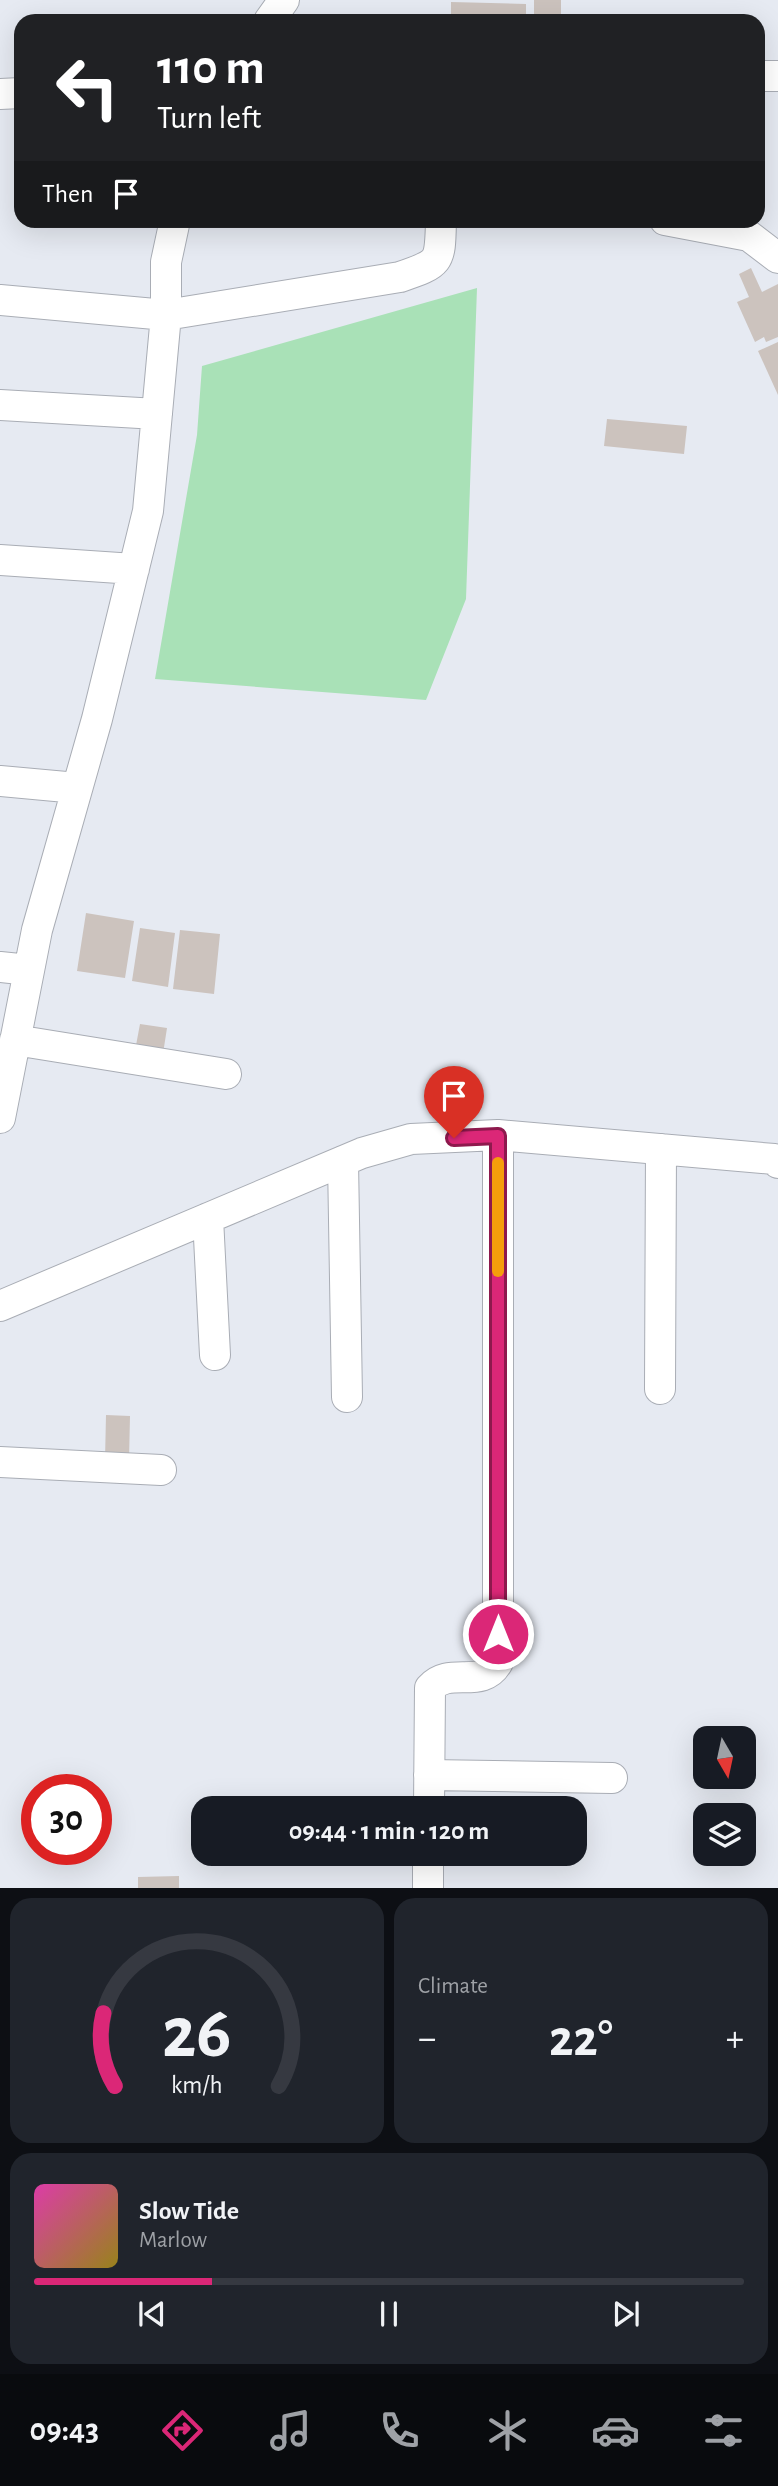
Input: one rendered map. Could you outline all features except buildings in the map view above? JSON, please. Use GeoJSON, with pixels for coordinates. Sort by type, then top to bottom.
{"type":"FeatureCollection","features":[{"type":"Feature","properties":{"kind":"street"},"geometry":{"type":"LineString","coordinates":[[1,1105],[16,1040],[15,968],[37,930],[77,788],[148,511],[166,315],[166,262],[173,228]]}},
{"type":"Feature","properties":{"kind":"street"},"geometry":{"type":"LineString","coordinates":[[0,300],[166,315],[400,277],[430,267],[440,255],[441,228]]}},
{"type":"Feature","properties":{"kind":"street"},"geometry":{"type":"LineString","coordinates":[[708,228],[749,236],[778,258]]}},
{"type":"Feature","properties":{"kind":"street"},"geometry":{"type":"LineString","coordinates":[[0,405],[157,414]]}},
{"type":"Feature","properties":{"kind":"street"},"geometry":{"type":"LineString","coordinates":[[0,560],[134,569]]}},
{"type":"Feature","properties":{"kind":"street"},"geometry":{"type":"LineString","coordinates":[[0,781],[77,788]]}},
{"type":"Feature","properties":{"kind":"street"},"geometry":{"type":"LineString","coordinates":[[16,1040],[226,1074]]}},
{"type":"Feature","properties":{"kind":"street"},"geometry":{"type":"LineString","coordinates":[[429,1796],[430,1688],[443,1678],[480,1677],[493,1671],[498,1662],[498,1136]]}},
{"type":"Feature","properties":{"kind":"street"},"geometry":{"type":"LineString","coordinates":[[0,1306],[362,1153],[411,1139],[498,1136],[774,1159],[778,1163]]}},
{"type":"Feature","properties":{"kind":"street"},"geometry":{"type":"LineString","coordinates":[[660,1389],[661,1149]]}},
{"type":"Feature","properties":{"kind":"street"},"geometry":{"type":"LineString","coordinates":[[343,1161],[347,1397]]}},
{"type":"Feature","properties":{"kind":"street"},"geometry":{"type":"LineString","coordinates":[[208,1218],[215,1356]]}},
{"type":"Feature","properties":{"kind":"street"},"geometry":{"type":"LineString","coordinates":[[0,1462],[161,1470]]}},
{"type":"Feature","properties":{"kind":"street"},"geometry":{"type":"LineString","coordinates":[[429,1775],[612,1778]]}},
{"type":"Feature","properties":{"kind":"street"},"geometry":{"type":"LineString","coordinates":[[428,1866],[428,1888]]}},
{"type":"Feature","properties":{"kind":"green space"},"geometry":{"type":"Polygon","coordinates":[[[477,288],[466,599],[426,700],[155,679],[197,435],[202,366],[477,288]]]}},
{"type":"Feature","properties":{"kind":"slow traffic"},"geometry":{"type":"LineString","coordinates":[[498,1163],[498,1271]]}},
{"type":"Feature","properties":{"kind":"route"},"geometry":{"type":"LineString","coordinates":[[454,1138],[498,1136],[498,1634]]}}]}
